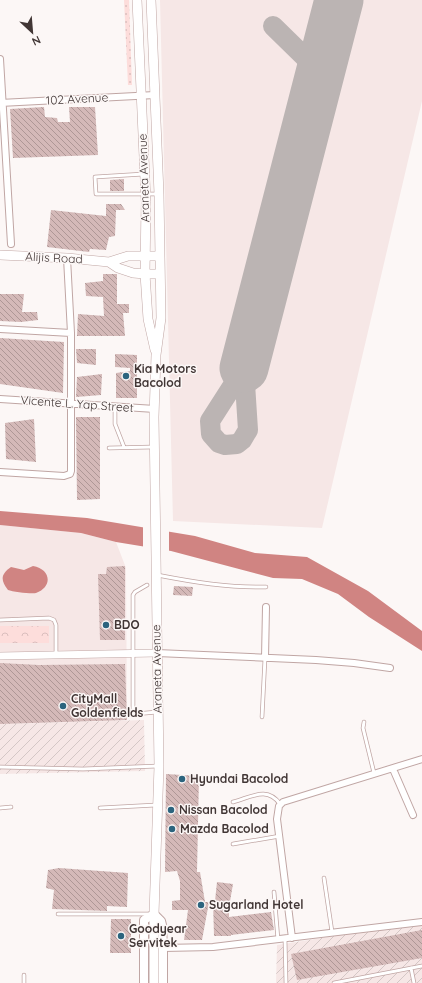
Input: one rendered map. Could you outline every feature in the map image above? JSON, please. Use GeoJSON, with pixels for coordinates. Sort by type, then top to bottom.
{"type":"FeatureCollection","features":[{"type":"Feature","properties":{"kind":"main road","name":"Araneta Avenue"},"geometry":{"type":"LineString","coordinates":[[137,0],[145,174],[145,274],[148,319],[156,355]]}},
{"type":"Feature","properties":{"kind":"main road","name":"Araneta Avenue"},"geometry":{"type":"LineString","coordinates":[[151,0],[159,194],[161,318],[156,355],[155,410],[159,766],[154,914],[154,983]]}},
{"type":"Feature","properties":{"kind":"main road","name":"Alijis Road"},"geometry":{"type":"LineString","coordinates":[[0,255],[66,258],[109,262],[126,271],[145,274],[160,274]]}},
{"type":"Feature","properties":{"kind":"main road","name":"Alijis Road"},"geometry":{"type":"LineString","coordinates":[[109,262],[128,256],[160,256]]}},
{"type":"Feature","properties":{"kind":"main road"},"geometry":{"type":"LineString","coordinates":[[144,983],[144,920],[154,914],[161,922],[163,983]]}},
{"type":"Feature","properties":{"kind":"street"},"geometry":{"type":"LineString","coordinates":[[0,59],[3,173],[11,244]]}},
{"type":"Feature","properties":{"kind":"street","name":"102 Avenue"},"geometry":{"type":"LineString","coordinates":[[2,103],[155,95]]}},
{"type":"Feature","properties":{"kind":"street"},"geometry":{"type":"LineString","coordinates":[[0,472],[64,476],[70,474],[71,333],[66,258]]}},
{"type":"Feature","properties":{"kind":"street"},"geometry":{"type":"LineString","coordinates":[[0,329],[71,333]]}},
{"type":"Feature","properties":{"kind":"street","name":"Vicente L. Yap Street"},"geometry":{"type":"LineString","coordinates":[[0,399],[155,410]]}},
{"type":"Feature","properties":{"kind":"street"},"geometry":{"type":"LineString","coordinates":[[265,658],[266,607]]}},
{"type":"Feature","properties":{"kind":"street"},"geometry":{"type":"LineString","coordinates":[[0,656],[157,653],[354,663],[390,668]]}},
{"type":"Feature","properties":{"kind":"street"},"geometry":{"type":"LineString","coordinates":[[292,938],[277,819],[277,808],[280,804],[422,759]]}},
{"type":"Feature","properties":{"kind":"street"},"geometry":{"type":"LineString","coordinates":[[393,769],[413,815]]}},
{"type":"Feature","properties":{"kind":"street"},"geometry":{"type":"LineString","coordinates":[[163,948],[213,947],[282,940],[422,922]]}},
{"type":"Feature","properties":{"kind":"lane"},"geometry":{"type":"LineString","coordinates":[[145,174],[95,177],[96,194],[159,194]]}},
{"type":"Feature","properties":{"kind":"lane"},"geometry":{"type":"LineString","coordinates":[[115,407],[115,424],[124,448]]}},
{"type":"Feature","properties":{"kind":"lane"},"geometry":{"type":"LineString","coordinates":[[110,448],[155,447]]}},
{"type":"Feature","properties":{"kind":"lane"},"geometry":{"type":"LineString","coordinates":[[157,575],[205,584],[244,588],[266,587]]}},
{"type":"Feature","properties":{"kind":"lane"},"geometry":{"type":"LineString","coordinates":[[147,585],[139,589],[133,595],[133,713],[158,712]]}},
{"type":"Feature","properties":{"kind":"lane"},"geometry":{"type":"LineString","coordinates":[[0,620],[49,618],[54,620],[56,625],[56,655]]}},
{"type":"Feature","properties":{"kind":"lane"},"geometry":{"type":"LineString","coordinates":[[262,717],[265,658]]}},
{"type":"Feature","properties":{"kind":"lane"},"geometry":{"type":"LineString","coordinates":[[364,722],[363,728],[375,775]]}},
{"type":"Feature","properties":{"kind":"lane"},"geometry":{"type":"LineString","coordinates":[[0,767],[83,769],[159,766]]}},
{"type":"Feature","properties":{"kind":"lane"},"geometry":{"type":"LineString","coordinates":[[234,802],[265,793],[275,797],[280,804]]}},
{"type":"Feature","properties":{"kind":"lane"},"geometry":{"type":"LineString","coordinates":[[100,808],[158,805]]}},
{"type":"Feature","properties":{"kind":"lane"},"geometry":{"type":"LineString","coordinates":[[0,808],[11,807]]}},
{"type":"Feature","properties":{"kind":"lane"},"geometry":{"type":"LineString","coordinates":[[233,844],[280,836]]}},
{"type":"Feature","properties":{"kind":"lane"},"geometry":{"type":"LineString","coordinates":[[324,878],[332,934]]}},
{"type":"Feature","properties":{"kind":"lane"},"geometry":{"type":"LineString","coordinates":[[274,892],[282,940],[286,983]]}},
{"type":"Feature","properties":{"kind":"lane"},"geometry":{"type":"LineString","coordinates":[[58,914],[154,914]]}},
{"type":"Feature","properties":{"kind":"lane"},"geometry":{"type":"LineString","coordinates":[[334,983],[422,966]]}},
{"type":"Feature","properties":{"kind":"lane"},"geometry":{"type":"LineString","coordinates":[[411,968],[414,983]]}},
{"type":"Feature","properties":{"kind":"lane"},"geometry":{"type":"LineString","coordinates":[[24,975],[24,983]]}},
{"type":"Feature","properties":{"kind":"shaded area"},"geometry":{"type":"Polygon","coordinates":[[[160,0],[422,0],[422,101],[322,528],[173,521],[160,0]]]}},
{"type":"Feature","properties":{"kind":"shaded area"},"geometry":{"type":"Polygon","coordinates":[[[0,511],[87,518],[195,536],[255,553],[307,557],[368,591],[422,631],[422,651],[369,617],[338,594],[302,579],[273,578],[171,551],[116,542],[81,533],[0,525],[0,511]]]}},
{"type":"Feature","properties":{"kind":"shaded area"},"geometry":{"type":"Polygon","coordinates":[[[0,525],[81,533],[116,542],[126,568],[127,720],[0,724],[0,525]]]}},
{"type":"Feature","properties":{"kind":"shaded area"},"geometry":{"type":"Polygon","coordinates":[[[33,566],[39,568],[46,574],[48,578],[45,587],[36,593],[8,590],[3,580],[5,572],[11,567],[24,570],[33,566]]]}},
{"type":"Feature","properties":{"kind":"shaded area"},"geometry":{"type":"Polygon","coordinates":[[[144,720],[145,771],[0,774],[0,724],[144,720]]]}},
{"type":"Feature","properties":{"kind":"shaded area"},"geometry":{"type":"Polygon","coordinates":[[[422,922],[422,983],[276,983],[277,945],[422,922]]]}},
{"type":"Feature","properties":{"kind":"green space"},"geometry":{"type":"Polygon","coordinates":[[[124,0],[129,0],[132,85],[128,85],[124,0]]]}},
{"type":"Feature","properties":{"kind":"green space"},"geometry":{"type":"Polygon","coordinates":[[[0,626],[49,626],[49,643],[0,643],[0,626]]]}},
{"type":"Feature","properties":{"kind":"pier"},"geometry":{"type":"Polygon","coordinates":[[[143,525],[169,529],[169,553],[143,548],[143,525]]]}},
{"type":"Feature","properties":{"kind":"building"},"geometry":{"type":"Polygon","coordinates":[[[44,107],[45,117],[57,118],[58,122],[70,122],[69,107],[95,107],[98,155],[13,158],[10,109],[44,107]]]}},
{"type":"Feature","properties":{"kind":"building"},"geometry":{"type":"Polygon","coordinates":[[[124,179],[124,191],[110,191],[110,180],[124,179]]]}},
{"type":"Feature","properties":{"kind":"building"},"geometry":{"type":"Polygon","coordinates":[[[106,204],[121,204],[125,210],[116,210],[115,236],[109,237],[106,250],[90,249],[89,252],[47,247],[51,210],[106,216],[106,204]]]}},
{"type":"Feature","properties":{"kind":"building"},"geometry":{"type":"Polygon","coordinates":[[[103,274],[117,274],[117,304],[129,304],[129,313],[123,313],[125,336],[77,336],[78,314],[104,316],[103,297],[86,296],[85,283],[103,281],[103,274]]]}},
{"type":"Feature","properties":{"kind":"building"},"geometry":{"type":"Polygon","coordinates":[[[0,294],[24,294],[22,312],[37,312],[38,320],[21,322],[0,321],[0,294]]]}},
{"type":"Feature","properties":{"kind":"building"},"geometry":{"type":"Polygon","coordinates":[[[0,338],[64,342],[63,393],[0,384],[0,338]]]}},
{"type":"Feature","properties":{"kind":"building"},"geometry":{"type":"Polygon","coordinates":[[[76,349],[96,349],[96,365],[77,363],[76,349]]]}},
{"type":"Feature","properties":{"kind":"building","name":"Kia Motors Bacolod"},"geometry":{"type":"Polygon","coordinates":[[[115,354],[137,355],[137,398],[116,398],[116,373],[130,371],[130,368],[115,367],[115,354]]]}},
{"type":"Feature","properties":{"kind":"building"},"geometry":{"type":"Polygon","coordinates":[[[102,374],[101,395],[76,397],[77,377],[102,374]]]}},
{"type":"Feature","properties":{"kind":"building"},"geometry":{"type":"Polygon","coordinates":[[[76,417],[100,417],[100,499],[77,500],[76,417]]]}},
{"type":"Feature","properties":{"kind":"building"},"geometry":{"type":"Polygon","coordinates":[[[34,419],[36,462],[6,459],[5,423],[34,419]]]}},
{"type":"Feature","properties":{"kind":"building"},"geometry":{"type":"Polygon","coordinates":[[[125,566],[125,640],[100,640],[98,574],[106,574],[107,567],[125,566]]]}},
{"type":"Feature","properties":{"kind":"building"},"geometry":{"type":"Polygon","coordinates":[[[174,586],[193,587],[192,596],[173,595],[174,586]]]}},
{"type":"Feature","properties":{"kind":"building","name":"CityMall Goldenfields"},"geometry":{"type":"Polygon","coordinates":[[[0,663],[39,665],[125,664],[127,720],[0,724],[0,663]]]}},
{"type":"Feature","properties":{"kind":"building"},"geometry":{"type":"Polygon","coordinates":[[[166,774],[199,776],[197,872],[200,872],[205,902],[209,902],[202,940],[184,940],[188,910],[172,910],[172,901],[180,900],[180,881],[177,871],[165,872],[166,774]]]}},
{"type":"Feature","properties":{"kind":"building"},"geometry":{"type":"Polygon","coordinates":[[[59,868],[128,873],[127,907],[107,906],[107,911],[52,909],[54,890],[46,888],[48,870],[59,868]]]}},
{"type":"Feature","properties":{"kind":"building"},"geometry":{"type":"Polygon","coordinates":[[[217,882],[233,884],[229,907],[229,917],[271,912],[274,930],[231,936],[214,936],[213,901],[215,901],[217,882]]]}},
{"type":"Feature","properties":{"kind":"building","name":"Goodyear Servitek"},"geometry":{"type":"Polygon","coordinates":[[[111,919],[131,919],[131,953],[110,953],[111,919]]]}},
{"type":"Feature","properties":{"kind":"building"},"geometry":{"type":"Polygon","coordinates":[[[422,930],[422,958],[297,980],[291,954],[422,930]]]}},
{"type":"Feature","properties":{"kind":"taxiway"},"geometry":{"type":"LineString","coordinates":[[273,26],[320,72]]}},
{"type":"Feature","properties":{"kind":"taxiway"},"geometry":{"type":"LineString","coordinates":[[244,368],[248,430],[242,440],[237,444],[225,445],[219,443],[211,434],[210,421],[244,368]]}},
{"type":"Feature","properties":{"kind":"runway"},"geometry":{"type":"LineString","coordinates":[[244,368],[339,0]]}},
{"type":"Feature","properties":{"kind":"place","name":"Kia Motors Bacolod"},"geometry":{"type":"Point","coordinates":[126,376]}},
{"type":"Feature","properties":{"kind":"place","name":"BDO"},"geometry":{"type":"Point","coordinates":[106,625]}},
{"type":"Feature","properties":{"kind":"place","name":"CityMall Goldenfields"},"geometry":{"type":"Point","coordinates":[63,706]}},
{"type":"Feature","properties":{"kind":"place","name":"Hyundai Bacolod"},"geometry":{"type":"Point","coordinates":[182,779]}},
{"type":"Feature","properties":{"kind":"place","name":"Nissan Bacolod"},"geometry":{"type":"Point","coordinates":[171,810]}},
{"type":"Feature","properties":{"kind":"place","name":"Mazda Bacolod"},"geometry":{"type":"Point","coordinates":[172,829]}},
{"type":"Feature","properties":{"kind":"place","name":"Sugarland Hotel"},"geometry":{"type":"Point","coordinates":[201,905]}},
{"type":"Feature","properties":{"kind":"place","name":"Goodyear Servitek"},"geometry":{"type":"Point","coordinates":[121,936]}}]}
